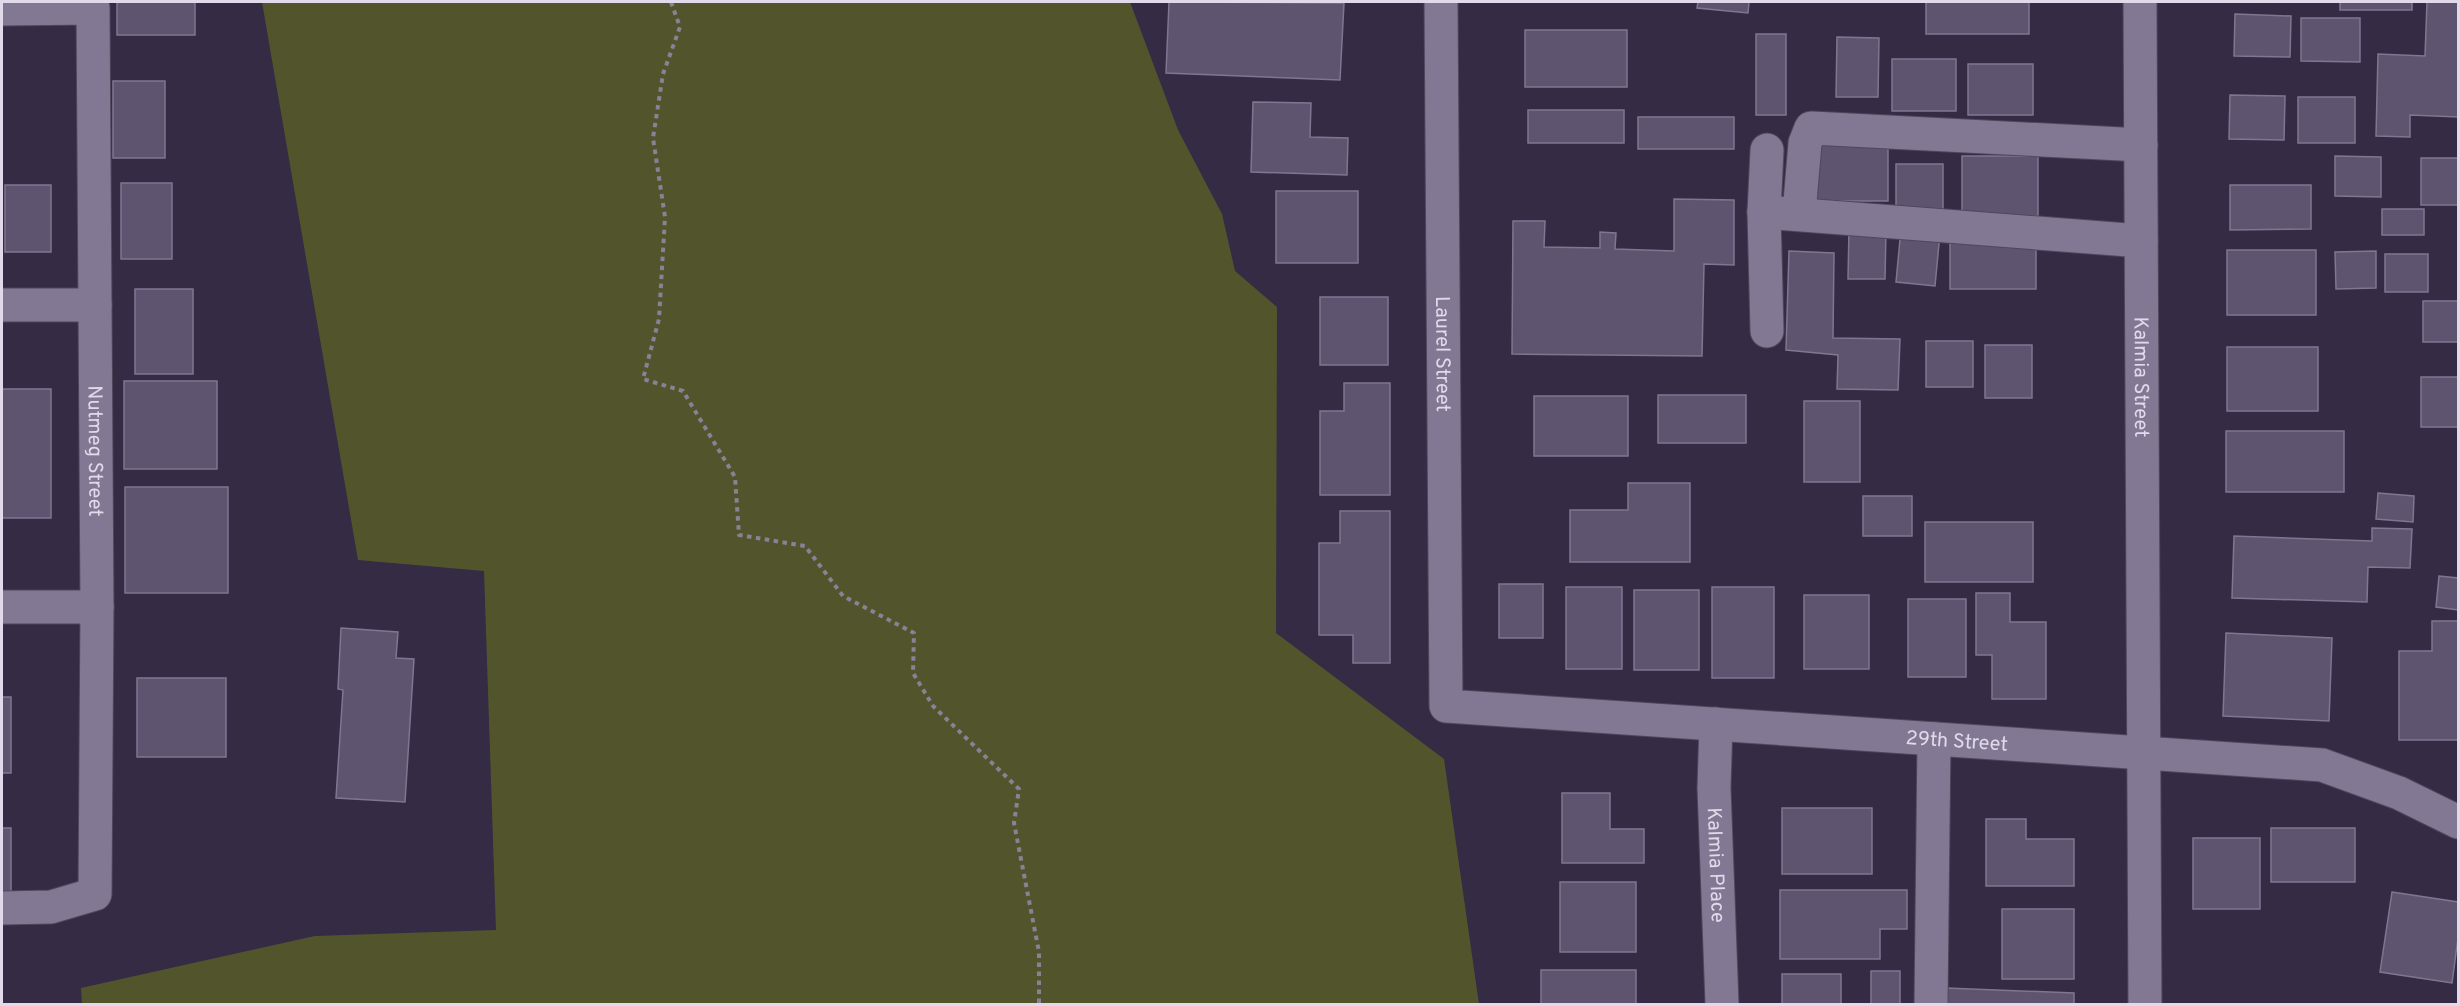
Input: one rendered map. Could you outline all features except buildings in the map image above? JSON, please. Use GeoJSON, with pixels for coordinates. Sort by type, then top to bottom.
{"type":"FeatureCollection","features":[{"type":"Feature","properties":{"kind":"street","name":"Laurel Street"},"geometry":{"type":"LineString","coordinates":[[1441,2],[1446,706]]}},
{"type":"Feature","properties":{"kind":"street","name":"Kalmia Street"},"geometry":{"type":"LineString","coordinates":[[2140,2],[2145,753]]}},
{"type":"Feature","properties":{"kind":"street","name":"Nutmeg Street"},"geometry":{"type":"LineString","coordinates":[[2,9],[93,8],[97,607],[95,894],[51,907],[2,908]]}},
{"type":"Feature","properties":{"kind":"street"},"geometry":{"type":"LineString","coordinates":[[1799,214],[1805,143],[1811,128],[2141,145]]}},
{"type":"Feature","properties":{"kind":"street"},"geometry":{"type":"LineString","coordinates":[[1767,150],[1764,212],[1767,331]]}},
{"type":"Feature","properties":{"kind":"street"},"geometry":{"type":"LineString","coordinates":[[1764,212],[2141,241]]}},
{"type":"Feature","properties":{"kind":"street"},"geometry":{"type":"LineString","coordinates":[[2,305],[95,305]]}},
{"type":"Feature","properties":{"kind":"street"},"geometry":{"type":"LineString","coordinates":[[2,607],[97,607]]}},
{"type":"Feature","properties":{"kind":"street","name":"29th Street"},"geometry":{"type":"LineString","coordinates":[[1446,706],[2322,765],[2399,793],[2458,822]]}},
{"type":"Feature","properties":{"kind":"street","name":"Kalmia Place"},"geometry":{"type":"LineString","coordinates":[[1716,724],[1714,788],[1722,1005]]}},
{"type":"Feature","properties":{"kind":"street"},"geometry":{"type":"LineString","coordinates":[[1931,1005],[1934,739]]}},
{"type":"Feature","properties":{"kind":"street"},"geometry":{"type":"LineString","coordinates":[[2145,753],[2145,1005]]}},
{"type":"Feature","properties":{"kind":"path"},"geometry":{"type":"LineString","coordinates":[[671,2],[680,27],[663,74],[653,138],[665,217],[659,319],[643,379],[683,391],[735,477],[739,535],[805,546],[843,596],[914,633],[913,673],[933,706],[1019,789],[1014,823],[1040,952],[1039,1005]]}},
{"type":"Feature","properties":{"kind":"green space"},"geometry":{"type":"Polygon","coordinates":[[[262,2],[1130,2],[1178,130],[1222,214],[1235,271],[1277,307],[1276,633],[1444,759],[1479,1004],[82,1004],[81,988],[315,936],[496,930],[484,571],[358,560],[262,2]]]}}]}
